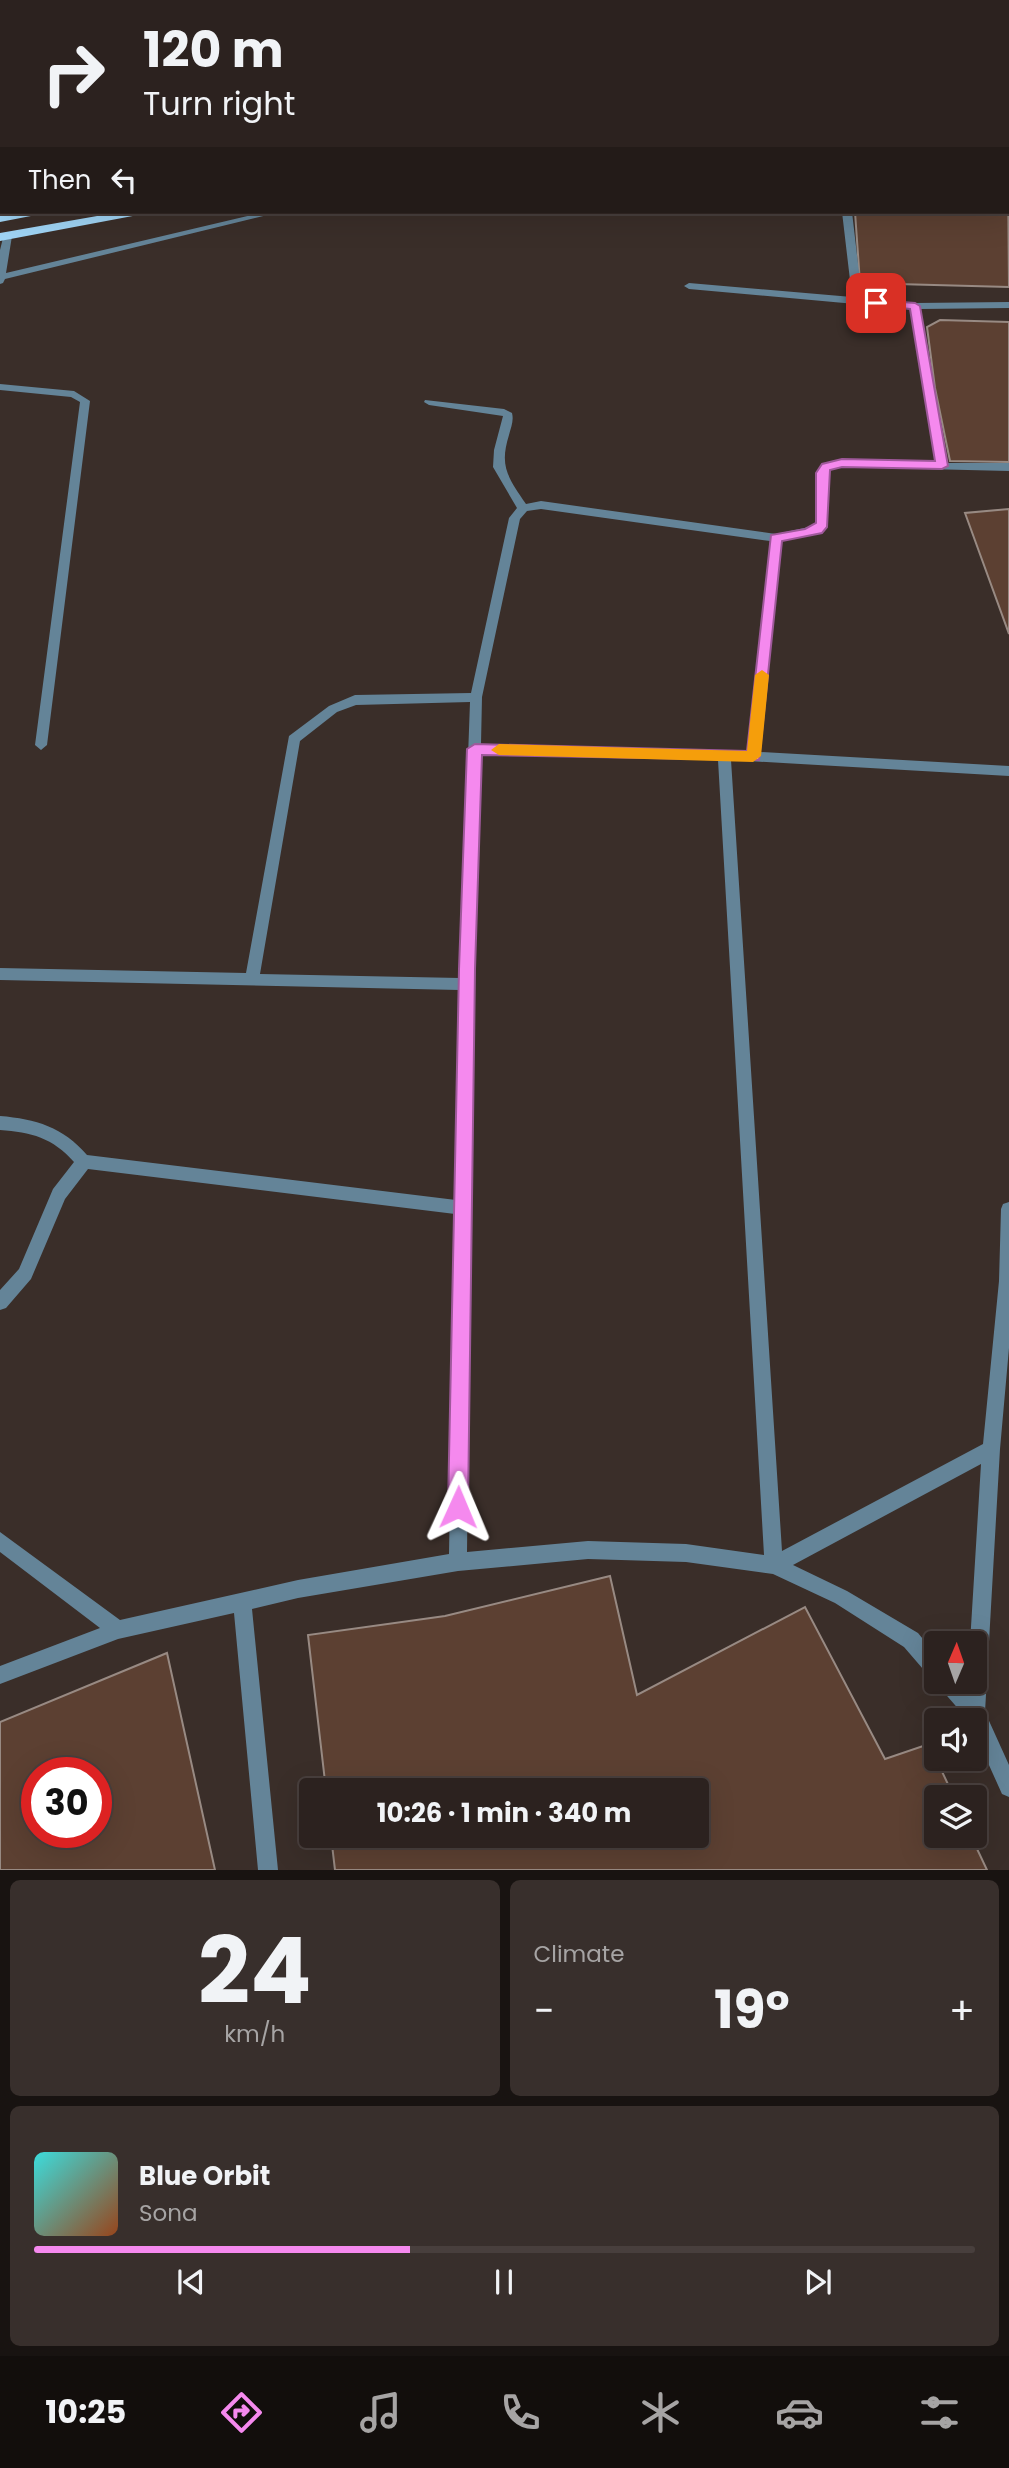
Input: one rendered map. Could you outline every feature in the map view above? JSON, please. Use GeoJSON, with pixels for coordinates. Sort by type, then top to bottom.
{"type":"FeatureCollection","features":[{"type":"Feature","properties":{"kind":"main road"},"geometry":{"type":"LineString","coordinates":[[0,218],[24,214]]}},
{"type":"Feature","properties":{"kind":"main road"},"geometry":{"type":"LineString","coordinates":[[4,237],[127,214]]}},
{"type":"Feature","properties":{"kind":"street"},"geometry":{"type":"LineString","coordinates":[[4,237],[1,278],[267,214]]}},
{"type":"Feature","properties":{"kind":"street"},"geometry":{"type":"LineString","coordinates":[[847,214],[857,302]]}},
{"type":"Feature","properties":{"kind":"street"},"geometry":{"type":"LineString","coordinates":[[689,286],[915,306],[1009,305]]}},
{"type":"Feature","properties":{"kind":"street"},"geometry":{"type":"LineString","coordinates":[[915,306],[942,466]]}},
{"type":"Feature","properties":{"kind":"street"},"geometry":{"type":"LineString","coordinates":[[0,387],[74,394],[85,401],[41,745]]}},
{"type":"Feature","properties":{"kind":"street"},"geometry":{"type":"LineString","coordinates":[[429,402],[504,412],[508,415],[496,457],[497,466],[523,508]]}},
{"type":"Feature","properties":{"kind":"street"},"geometry":{"type":"LineString","coordinates":[[457,1562],[467,984],[476,697],[515,518],[523,508],[541,505],[776,538],[818,530],[822,524],[822,473],[826,467],[842,463],[1009,467]]}},
{"type":"Feature","properties":{"kind":"street"},"geometry":{"type":"LineString","coordinates":[[753,756],[776,538]]}},
{"type":"Feature","properties":{"kind":"street"},"geometry":{"type":"LineString","coordinates":[[251,979],[294,739],[333,709],[355,700],[476,697]]}},
{"type":"Feature","properties":{"kind":"street"},"geometry":{"type":"LineString","coordinates":[[475,749],[753,756],[1009,771]]}},
{"type":"Feature","properties":{"kind":"street"},"geometry":{"type":"LineString","coordinates":[[724,756],[774,1565]]}},
{"type":"Feature","properties":{"kind":"street"},"geometry":{"type":"LineString","coordinates":[[0,974],[467,984]]}},
{"type":"Feature","properties":{"kind":"street"},"geometry":{"type":"LineString","coordinates":[[0,1123],[23,1124],[49,1130],[69,1144],[83,1162]]}},
{"type":"Feature","properties":{"kind":"street"},"geometry":{"type":"LineString","coordinates":[[0,1301],[25,1274],[59,1194],[83,1162],[94,1161],[463,1208]]}},
{"type":"Feature","properties":{"kind":"street"},"geometry":{"type":"LineString","coordinates":[[975,1708],[991,1449],[1007,1281],[1009,1209]]}},
{"type":"Feature","properties":{"kind":"street"},"geometry":{"type":"LineString","coordinates":[[774,1565],[991,1449]]}},
{"type":"Feature","properties":{"kind":"street"},"geometry":{"type":"LineString","coordinates":[[0,1541],[118,1630]]}},
{"type":"Feature","properties":{"kind":"street"},"geometry":{"type":"LineString","coordinates":[[0,1675],[118,1630],[298,1589],[457,1562],[588,1549],[686,1553],[774,1565],[841,1597],[911,1640],[924,1655]]}},
{"type":"Feature","properties":{"kind":"street"},"geometry":{"type":"LineString","coordinates":[[242,1602],[268,1870]]}},
{"type":"Feature","properties":{"kind":"street"},"geometry":{"type":"LineString","coordinates":[[958,1694],[971,1708]]}},
{"type":"Feature","properties":{"kind":"street"},"geometry":{"type":"LineString","coordinates":[[987,1739],[1009,1787]]}},
{"type":"Feature","properties":{"kind":"building"},"geometry":{"type":"Polygon","coordinates":[[[855,214],[1008,214],[1009,287],[860,283],[855,214]]]}},
{"type":"Feature","properties":{"kind":"building"},"geometry":{"type":"Polygon","coordinates":[[[940,320],[1009,322],[1009,462],[950,461],[935,388],[927,327],[940,320]]]}},
{"type":"Feature","properties":{"kind":"building"},"geometry":{"type":"Polygon","coordinates":[[[1009,509],[1009,634],[965,513],[1009,509]]]}},
{"type":"Feature","properties":{"kind":"building"},"geometry":{"type":"Polygon","coordinates":[[[610,1576],[637,1695],[805,1607],[885,1759],[924,1746],[924,1771],[942,1771],[948,1785],[924,1785],[924,1848],[977,1848],[987,1870],[335,1870],[332,1848],[709,1848],[709,1778],[325,1778],[308,1635],[445,1616],[610,1576]]]}},
{"type":"Feature","properties":{"kind":"building"},"geometry":{"type":"Polygon","coordinates":[[[167,1653],[215,1870],[0,1870],[0,1722],[167,1653]]]}},
{"type":"Feature","properties":{"kind":"slow traffic"},"geometry":{"type":"LineString","coordinates":[[499,750],[753,756],[762,675]]}},
{"type":"Feature","properties":{"kind":"route"},"geometry":{"type":"LineString","coordinates":[[458,1507],[467,969],[475,749],[753,756],[776,538],[818,530],[822,524],[822,473],[826,467],[842,463],[942,466],[915,306],[876,303]]}}]}
